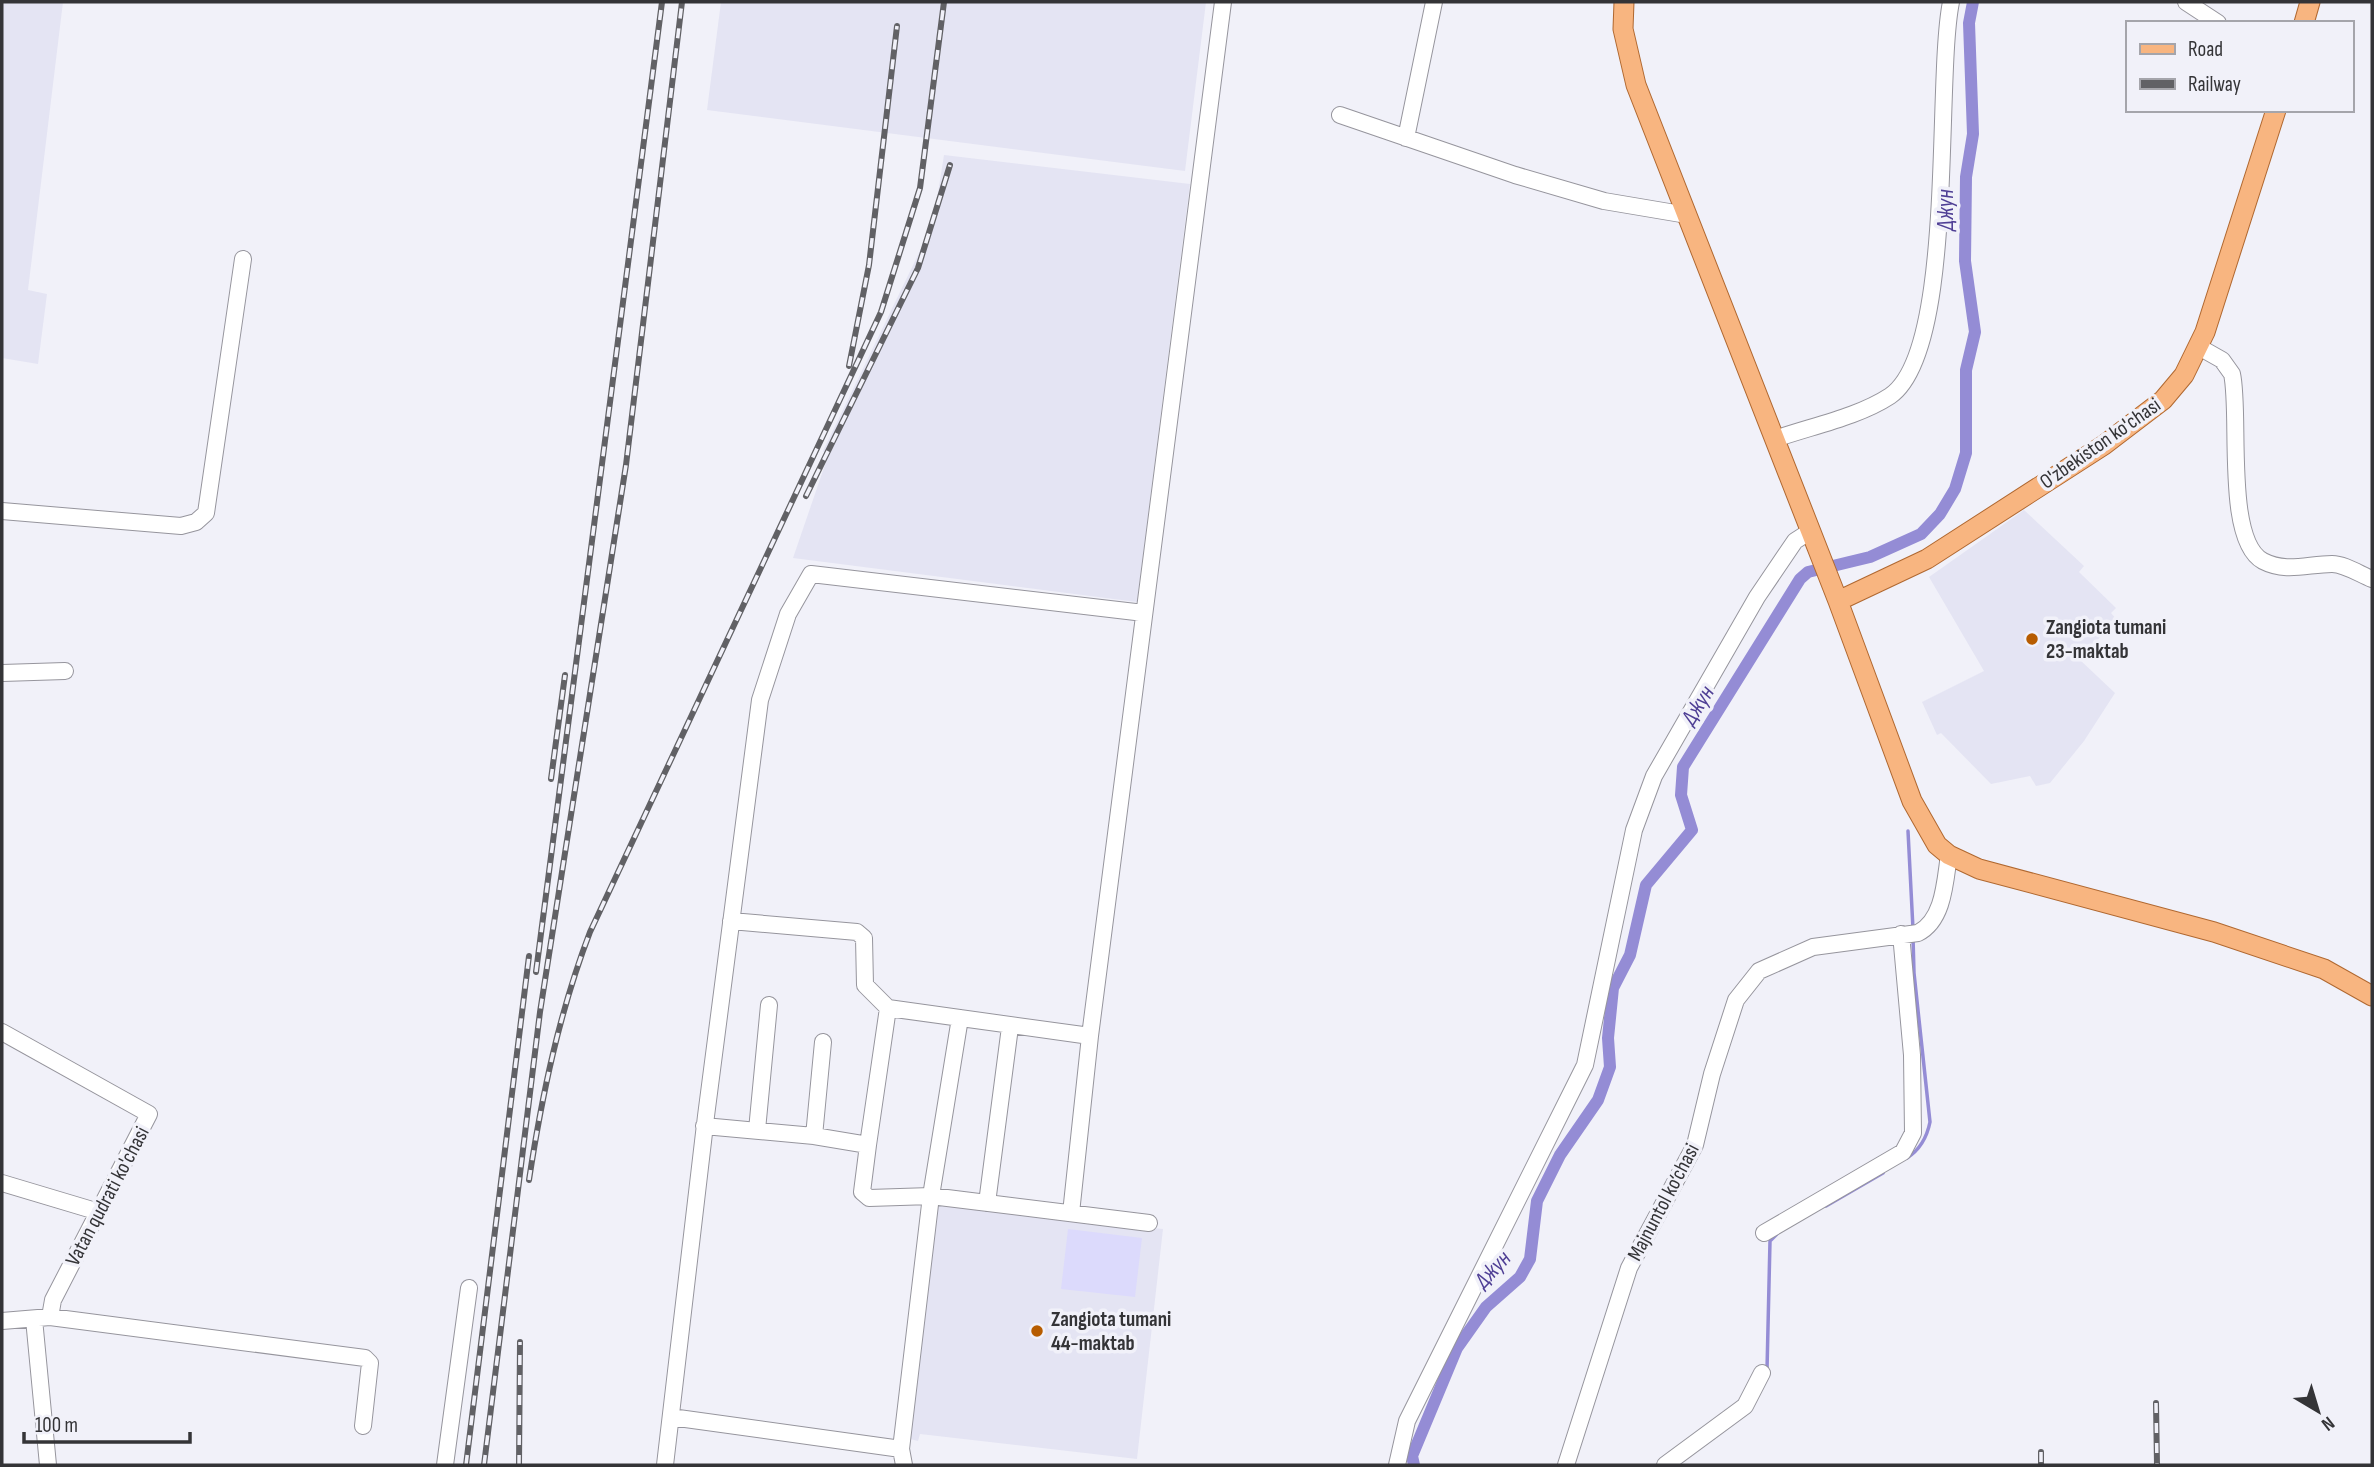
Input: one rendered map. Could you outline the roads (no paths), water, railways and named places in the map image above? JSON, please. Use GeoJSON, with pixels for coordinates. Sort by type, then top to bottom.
{"type":"FeatureCollection","features":[{"type":"Feature","properties":{"kind":"main road"},"geometry":{"type":"LineString","coordinates":[[1624,2],[1623,29],[1636,85],[1776,439],[1812,541],[1838,601],[1912,801],[1937,845],[1949,855],[1979,869],[2214,932],[2303,961],[2372,996]]}},
{"type":"Feature","properties":{"kind":"main road"},"geometry":{"type":"LineString","coordinates":[[2305,21],[2310,2]]}},
{"type":"Feature","properties":{"kind":"main road","name":"O'zbekiston ko'chasi"},"geometry":{"type":"LineString","coordinates":[[1838,601],[1927,559],[2147,415],[2184,375],[2199,346],[2275,112]]}},
{"type":"Feature","properties":{"kind":"street"},"geometry":{"type":"LineString","coordinates":[[1071,1213],[1090,1036],[1223,2]]}},
{"type":"Feature","properties":{"kind":"street"},"geometry":{"type":"LineString","coordinates":[[1406,138],[1434,2]]}},
{"type":"Feature","properties":{"kind":"street"},"geometry":{"type":"LineString","coordinates":[[1776,439],[1870,406],[1892,394],[1915,363],[1934,291],[1951,2]]}},
{"type":"Feature","properties":{"kind":"street"},"geometry":{"type":"LineString","coordinates":[[2186,2],[2215,21]]}},
{"type":"Feature","properties":{"kind":"street"},"geometry":{"type":"LineString","coordinates":[[1340,115],[1515,175],[1604,201],[1687,215]]}},
{"type":"Feature","properties":{"kind":"street"},"geometry":{"type":"LineString","coordinates":[[2,512],[181,526],[196,522],[206,513],[243,260]]}},
{"type":"Feature","properties":{"kind":"street"},"geometry":{"type":"LineString","coordinates":[[2199,346],[2222,360],[2232,374],[2235,386],[2236,473],[2243,528],[2252,551],[2262,561],[2285,569],[2335,564],[2372,579]]}},
{"type":"Feature","properties":{"kind":"street"},"geometry":{"type":"LineString","coordinates":[[1397,1465],[1407,1421],[1585,1065],[1634,830],[1654,776],[1757,597],[1795,541],[1812,541]]}},
{"type":"Feature","properties":{"kind":"street"},"geometry":{"type":"LineString","coordinates":[[665,1465],[760,700],[788,614],[811,574],[1144,613]]}},
{"type":"Feature","properties":{"kind":"street"},"geometry":{"type":"LineString","coordinates":[[2,673],[65,671]]}},
{"type":"Feature","properties":{"kind":"street"},"geometry":{"type":"LineString","coordinates":[[1764,1233],[1903,1152],[1913,1133],[1909,934],[1927,929],[1943,897],[1949,855]]}},
{"type":"Feature","properties":{"kind":"street"},"geometry":{"type":"LineString","coordinates":[[731,921],[857,932],[864,938],[865,985],[888,1008],[1090,1036]]}},
{"type":"Feature","properties":{"kind":"street","name":"Majnuntol ko‘chasi"},"geometry":{"type":"LineString","coordinates":[[1566,1465],[1629,1268],[1696,1145],[1712,1074],[1736,1000],[1759,971],[1813,947],[1909,934]]}},
{"type":"Feature","properties":{"kind":"street"},"geometry":{"type":"LineString","coordinates":[[757,1130],[769,1005]]}},
{"type":"Feature","properties":{"kind":"street"},"geometry":{"type":"LineString","coordinates":[[888,1008],[864,1196],[931,1196],[1149,1223]]}},
{"type":"Feature","properties":{"kind":"street"},"geometry":{"type":"LineString","coordinates":[[671,1417],[903,1457],[931,1196],[960,1018]]}},
{"type":"Feature","properties":{"kind":"street"},"geometry":{"type":"LineString","coordinates":[[987,1203],[1010,1027]]}},
{"type":"Feature","properties":{"kind":"street","name":"Vatan qudrati ko'chasi"},"geometry":{"type":"LineString","coordinates":[[2,1032],[149,1114],[42,1318]]}},
{"type":"Feature","properties":{"kind":"street"},"geometry":{"type":"LineString","coordinates":[[814,1136],[823,1042]]}},
{"type":"Feature","properties":{"kind":"street"},"geometry":{"type":"LineString","coordinates":[[705,1126],[814,1136],[869,1145]]}},
{"type":"Feature","properties":{"kind":"street"},"geometry":{"type":"LineString","coordinates":[[2,1183],[99,1212]]}},
{"type":"Feature","properties":{"kind":"street"},"geometry":{"type":"LineString","coordinates":[[445,1465],[470,1288]]}},
{"type":"Feature","properties":{"kind":"street"},"geometry":{"type":"LineString","coordinates":[[2,1321],[42,1318],[365,1358],[370,1363],[363,1426]]}},
{"type":"Feature","properties":{"kind":"street"},"geometry":{"type":"LineString","coordinates":[[42,1318],[48,1465]]}},
{"type":"Feature","properties":{"kind":"street"},"geometry":{"type":"LineString","coordinates":[[1665,1465],[1745,1406],[1762,1373]]}},
{"type":"Feature","properties":{"kind":"waterway","name":"Джун"},"geometry":{"type":"LineString","coordinates":[[1414,1465],[1412,1456],[1457,1348],[1486,1307],[1520,1277],[1530,1259],[1537,1201],[1560,1155],[1598,1100],[1610,1067],[1608,1038],[1613,988],[1630,955],[1646,885],[1692,830],[1681,795],[1683,767],[1800,579],[1808,572],[1870,557],[1921,534],[1940,514],[1955,489],[1966,453],[1966,370],[1975,332],[1965,261],[1966,177],[1973,134],[1969,23],[1973,2]]}},
{"type":"Feature","properties":{"kind":"waterway"},"geometry":{"type":"LineString","coordinates":[[1908,831],[1913,929]]}},
{"type":"Feature","properties":{"kind":"waterway"},"geometry":{"type":"LineString","coordinates":[[1907,1158],[1923,1142],[1930,1122],[1914,973],[1913,937]]}},
{"type":"Feature","properties":{"kind":"waterway"},"geometry":{"type":"LineString","coordinates":[[1826,1206],[1883,1173]]}},
{"type":"Feature","properties":{"kind":"waterway"},"geometry":{"type":"LineString","coordinates":[[1767,1370],[1770,1241],[1777,1234]]}},
{"type":"Feature","properties":{"kind":"railway"},"geometry":{"type":"LineString","coordinates":[[536,972],[662,2]]}},
{"type":"Feature","properties":{"kind":"railway"},"geometry":{"type":"LineString","coordinates":[[484,1465],[540,1012],[626,465],[682,2]]}},
{"type":"Feature","properties":{"kind":"railway"},"geometry":{"type":"LineString","coordinates":[[529,1180],[553,1054],[569,993],[590,932],[881,312],[920,188],[944,2]]}},
{"type":"Feature","properties":{"kind":"railway"},"geometry":{"type":"LineString","coordinates":[[849,366],[869,265],[897,26]]}},
{"type":"Feature","properties":{"kind":"railway"},"geometry":{"type":"LineString","coordinates":[[806,496],[918,268],[950,165]]}},
{"type":"Feature","properties":{"kind":"railway"},"geometry":{"type":"LineString","coordinates":[[551,779],[565,675]]}},
{"type":"Feature","properties":{"kind":"railway"},"geometry":{"type":"LineString","coordinates":[[466,1465],[529,956]]}},
{"type":"Feature","properties":{"kind":"railway"},"geometry":{"type":"LineString","coordinates":[[519,1465],[520,1342]]}},
{"type":"Feature","properties":{"kind":"railway"},"geometry":{"type":"LineString","coordinates":[[2156,1403],[2157,1465]]}},
{"type":"Feature","properties":{"kind":"railway"},"geometry":{"type":"LineString","coordinates":[[2041,1452],[2041,1465]]}},
{"type":"Feature","properties":{"kind":"place","name":"Zangiota tumani 23-maktab"},"geometry":{"type":"Point","coordinates":[2032,639]}},
{"type":"Feature","properties":{"kind":"place","name":"Zangiota tumani 44-maktab"},"geometry":{"type":"Point","coordinates":[1037,1331]}}]}
